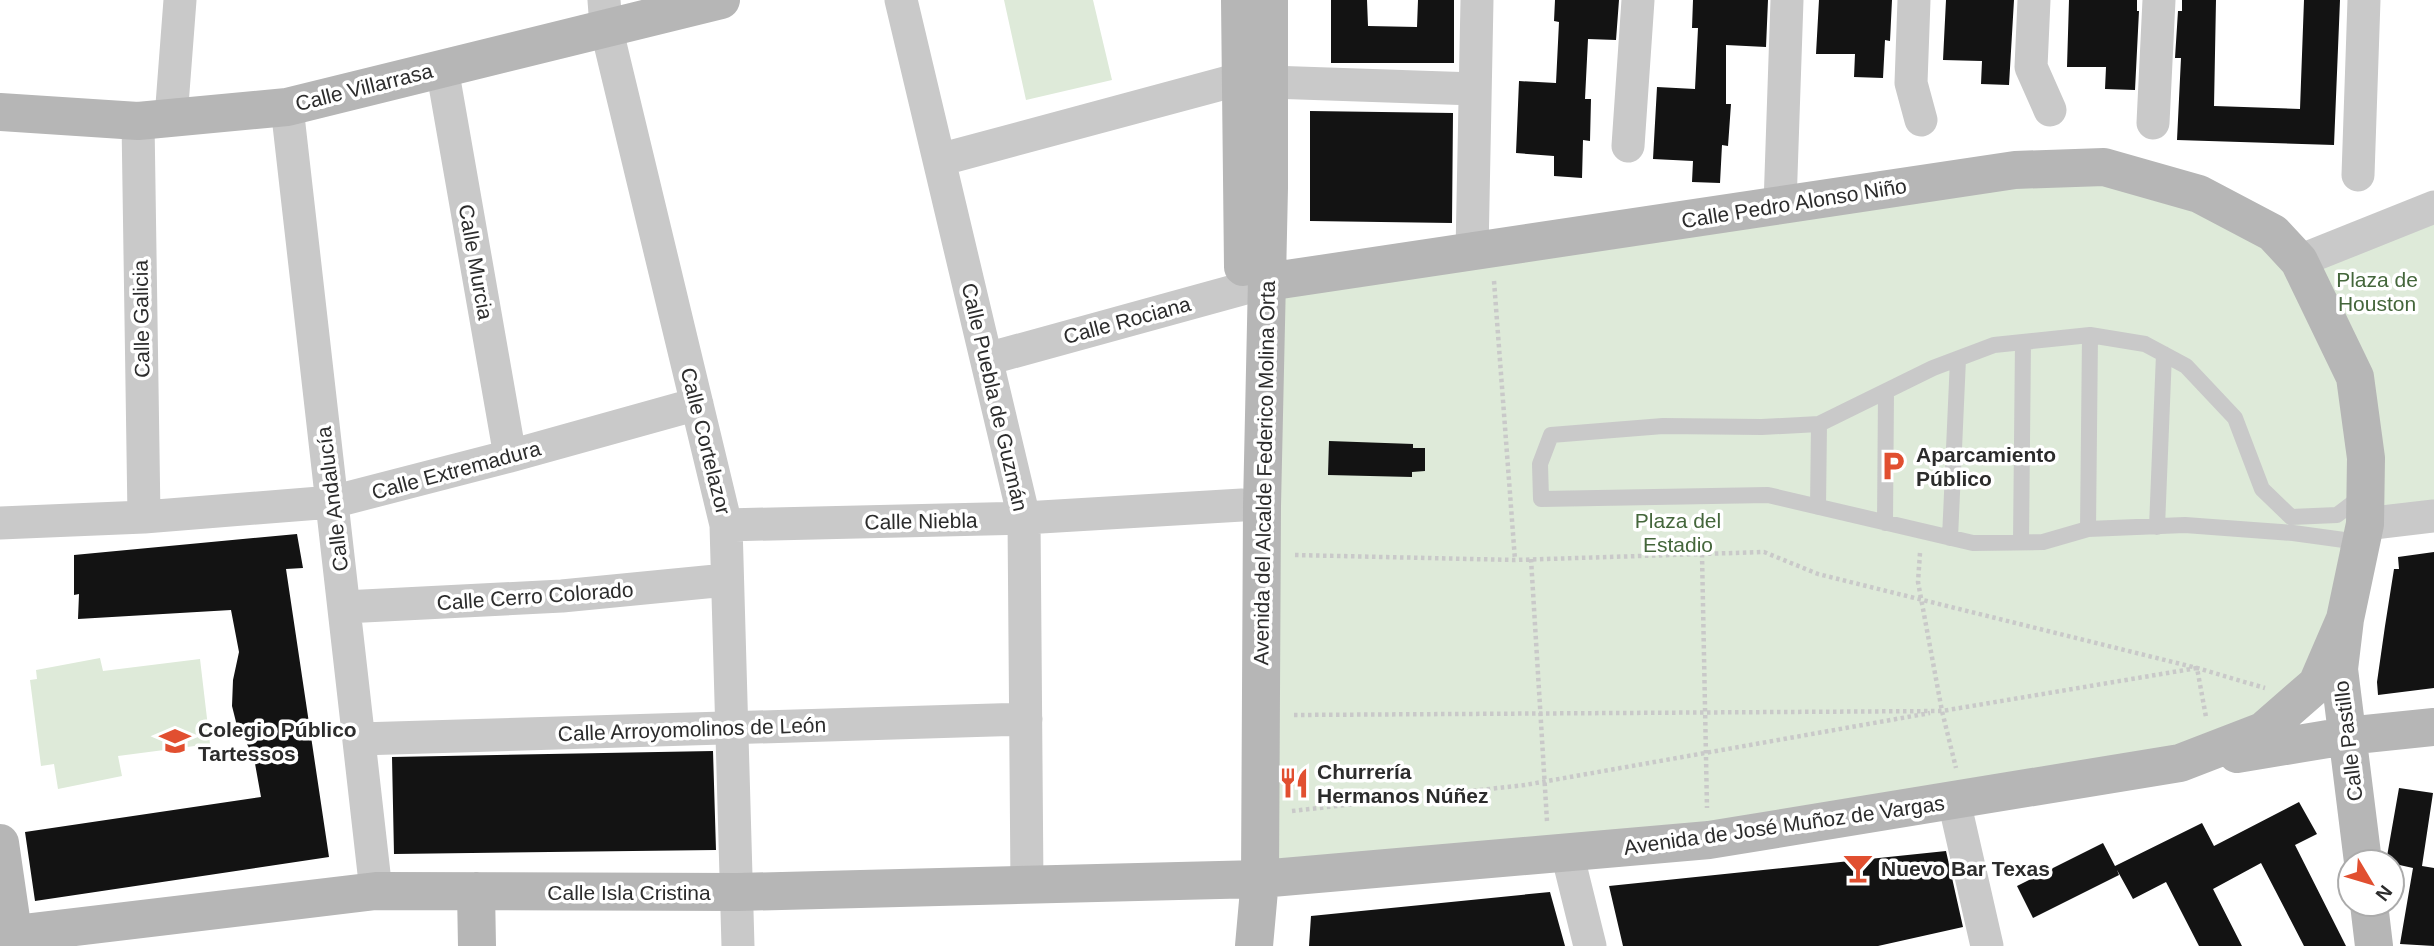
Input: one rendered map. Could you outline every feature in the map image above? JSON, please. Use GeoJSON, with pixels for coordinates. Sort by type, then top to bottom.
{"type":"FeatureCollection","features":[{"type":"Feature","properties":{"kind":"street","name":"Calle Galicia"},"geometry":{"type":"LineString","coordinates":[[144,517],[154,120],[180,0]]}},
{"type":"Feature","properties":{"kind":"street","name":"Calle Villarrasa"},"geometry":{"type":"LineString","coordinates":[[0,112],[154,120],[287,107],[442,68],[605,13],[721,0]]}},
{"type":"Feature","properties":{"kind":"street","name":"Calle Puebla de Guzmán"},"geometry":{"type":"LineString","coordinates":[[901,0],[1024,518],[1027,886]]}},
{"type":"Feature","properties":{"kind":"street","name":"Avenida del Alcalde Federico Molina Orta"},"geometry":{"type":"LineString","coordinates":[[1240,0],[1254,81],[1255,285],[1262,520],[1249,879],[1254,946]]}},
{"type":"Feature","properties":{"kind":"street","name":"Avenida del Alcalde Federico Molina Orta"},"geometry":{"type":"LineString","coordinates":[[1254,81],[1269,0]]}},
{"type":"Feature","properties":{"kind":"street"},"geometry":{"type":"LineString","coordinates":[[1477,0],[1475,89],[1483,263]]}},
{"type":"Feature","properties":{"kind":"street"},"geometry":{"type":"LineString","coordinates":[[1629,146],[1638,0]]}},
{"type":"Feature","properties":{"kind":"street"},"geometry":{"type":"LineString","coordinates":[[1780,205],[1787,0]]}},
{"type":"Feature","properties":{"kind":"street"},"geometry":{"type":"LineString","coordinates":[[1914,0],[1911,83],[1921,120]]}},
{"type":"Feature","properties":{"kind":"street"},"geometry":{"type":"LineString","coordinates":[[2034,0],[2031,67],[2050,110]]}},
{"type":"Feature","properties":{"kind":"street"},"geometry":{"type":"LineString","coordinates":[[2153,124],[2159,0]]}},
{"type":"Feature","properties":{"kind":"street"},"geometry":{"type":"LineString","coordinates":[[2358,175],[2364,0]]}},
{"type":"Feature","properties":{"kind":"street","name":"Calle Cortelazor"},"geometry":{"type":"LineString","coordinates":[[605,13],[726,525],[738,946]]}},
{"type":"Feature","properties":{"kind":"street","name":"Calle Murcia"},"geometry":{"type":"LineString","coordinates":[[442,68],[510,456]]}},
{"type":"Feature","properties":{"kind":"street"},"geometry":{"type":"LineString","coordinates":[[939,160],[1254,81],[1475,89]]}},
{"type":"Feature","properties":{"kind":"street","name":"Calle Andalucía"},"geometry":{"type":"LineString","coordinates":[[287,107],[376,891]]}},
{"type":"Feature","properties":{"kind":"street","name":"Calle Pedro Alonso Niño"},"geometry":{"type":"LineString","coordinates":[[1255,285],[1483,263],[1780,205],[2015,170],[2104,167],[2199,194],[2273,233],[2299,261]]}},
{"type":"Feature","properties":{"kind":"street"},"geometry":{"type":"LineString","coordinates":[[2345,619],[2356,574],[2363,525],[2366,458],[2355,377],[2299,261],[2434,207]]}},
{"type":"Feature","properties":{"kind":"street","name":"Avenida del Alcalde Federico Molina Orta"},"geometry":{"type":"LineString","coordinates":[[1239,946],[1249,879],[1235,820],[1242,505],[1255,285]]}},
{"type":"Feature","properties":{"kind":"street","name":"Calle Rociana"},"geometry":{"type":"LineString","coordinates":[[987,359],[1255,285]]}},
{"type":"Feature","properties":{"kind":"street","name":"Calle Extremadura"},"geometry":{"type":"LineString","coordinates":[[0,523],[144,517],[332,502],[697,404]]}},
{"type":"Feature","properties":{"kind":"street","name":"Calle Niebla"},"geometry":{"type":"LineString","coordinates":[[726,525],[1024,518],[1242,505]]}},
{"type":"Feature","properties":{"kind":"street"},"geometry":{"type":"LineString","coordinates":[[2363,525],[2434,516]]}},
{"type":"Feature","properties":{"kind":"street","name":"Calle Cerro Colorado"},"geometry":{"type":"LineString","coordinates":[[344,607],[562,596],[726,580]]}},
{"type":"Feature","properties":{"kind":"street","name":"Avenida de José Muñoz de Vargas"},"geometry":{"type":"LineString","coordinates":[[2180,763],[2263,731],[2273,723],[2317,684],[2345,619]]}},
{"type":"Feature","properties":{"kind":"street","name":"Calle Pastillo"},"geometry":{"type":"LineString","coordinates":[[2345,619],[2339,670],[2361,848]]}},
{"type":"Feature","properties":{"kind":"street","name":"Calle Arroyomolinos de León"},"geometry":{"type":"LineString","coordinates":[[359,739],[1026,719]]}},
{"type":"Feature","properties":{"kind":"street","name":"Avenida de José Muñoz de Vargas"},"geometry":{"type":"LineString","coordinates":[[1249,879],[1557,841],[1709,840],[1956,788],[2180,763],[2346,736],[2434,727]]}},
{"type":"Feature","properties":{"kind":"street"},"geometry":{"type":"LineString","coordinates":[[1956,788],[1987,946]]}},
{"type":"Feature","properties":{"kind":"street"},"geometry":{"type":"LineString","coordinates":[[1557,841],[1590,946]]}},
{"type":"Feature","properties":{"kind":"street"},"geometry":{"type":"LineString","coordinates":[[0,843],[9,939]]}},
{"type":"Feature","properties":{"kind":"street","name":"Calle Isla Cristina"},"geometry":{"type":"LineString","coordinates":[[9,939],[376,891],[738,892],[1249,879]]}},
{"type":"Feature","properties":{"kind":"street"},"geometry":{"type":"LineString","coordinates":[[476,891],[477,946]]}},
{"type":"Feature","properties":{"kind":"street"},"geometry":{"type":"LineString","coordinates":[[2370,918],[2374,946]]}},
{"type":"Feature","properties":{"kind":"lane"},"geometry":{"type":"LineString","coordinates":[[2090,335],[2145,344],[2186,366],[2235,418],[2262,489],[2291,517],[2337,515],[2363,525],[2344,540],[2212,527],[2157,527],[2088,529],[2043,542],[1973,543],[1768,495],[1541,499],[1540,464],[1551,435],[1663,426],[1762,427],[1819,424],[1886,391],[1994,345],[2090,335]]}},
{"type":"Feature","properties":{"kind":"lane"},"geometry":{"type":"LineString","coordinates":[[2088,529],[2090,335]]}},
{"type":"Feature","properties":{"kind":"lane"},"geometry":{"type":"LineString","coordinates":[[2021,542],[2023,342]]}},
{"type":"Feature","properties":{"kind":"lane"},"geometry":{"type":"LineString","coordinates":[[2157,527],[2164,354]]}},
{"type":"Feature","properties":{"kind":"lane"},"geometry":{"type":"LineString","coordinates":[[1950,538],[1958,359]]}},
{"type":"Feature","properties":{"kind":"lane"},"geometry":{"type":"LineString","coordinates":[[1885,523],[1886,391]]}},
{"type":"Feature","properties":{"kind":"lane"},"geometry":{"type":"LineString","coordinates":[[1818,507],[1819,424]]}},
{"type":"Feature","properties":{"kind":"path"},"geometry":{"type":"LineString","coordinates":[[1483,263],[1515,560]]}},
{"type":"Feature","properties":{"kind":"path"},"geometry":{"type":"LineString","coordinates":[[1922,531],[1918,582],[1956,788]]}},
{"type":"Feature","properties":{"kind":"path"},"geometry":{"type":"LineString","coordinates":[[1292,555],[1515,560],[1763,552],[1818,574],[2197,668],[2273,690]]}},
{"type":"Feature","properties":{"kind":"path"},"geometry":{"type":"LineString","coordinates":[[1702,554],[1708,815]]}},
{"type":"Feature","properties":{"kind":"path"},"geometry":{"type":"LineString","coordinates":[[1531,559],[1545,781],[1557,841]]}},
{"type":"Feature","properties":{"kind":"path"},"geometry":{"type":"LineString","coordinates":[[1288,811],[1545,781],[2197,668]]}},
{"type":"Feature","properties":{"kind":"path"},"geometry":{"type":"LineString","coordinates":[[2197,668],[2207,719]]}},
{"type":"Feature","properties":{"kind":"path"},"geometry":{"type":"LineString","coordinates":[[1289,715],[1942,711]]}},
{"type":"Feature","properties":{"kind":"green space"},"geometry":{"type":"Polygon","coordinates":[[[1004,0],[1093,0],[1112,80],[1026,100],[1004,0]]]}},
{"type":"Feature","properties":{"kind":"green space","name":"Plaza del Estadio"},"geometry":{"type":"Polygon","coordinates":[[[2104,167],[2299,260],[2434,207],[2434,516],[2365,524],[2317,684],[2180,763],[1260,879],[1267,282],[2104,167]]]}},
{"type":"Feature","properties":{"kind":"green space"},"geometry":{"type":"Polygon","coordinates":[[[100,658],[103,671],[200,659],[210,744],[118,756],[122,776],[58,789],[54,764],[41,766],[30,680],[37,679],[36,670],[100,658]]]}},
{"type":"Feature","properties":{"kind":"building"},"geometry":{"type":"Polygon","coordinates":[[[1331,0],[1367,0],[1368,26],[1417,27],[1418,0],[1454,0],[1454,63],[1331,63],[1331,0]]]}},
{"type":"Feature","properties":{"kind":"building"},"geometry":{"type":"Polygon","coordinates":[[[1555,0],[1619,0],[1616,40],[1588,39],[1585,99],[1591,99],[1590,141],[1583,140],[1582,178],[1554,176],[1554,156],[1516,153],[1519,81],[1556,83],[1559,22],[1554,21],[1555,0]]]}},
{"type":"Feature","properties":{"kind":"building"},"geometry":{"type":"Polygon","coordinates":[[[1693,0],[1768,0],[1766,47],[1726,45],[1726,104],[1731,104],[1728,146],[1722,145],[1720,183],[1692,182],[1693,161],[1653,159],[1657,87],[1695,89],[1698,28],[1692,28],[1693,0]]]}},
{"type":"Feature","properties":{"kind":"building"},"geometry":{"type":"Polygon","coordinates":[[[1819,0],[1892,0],[1890,41],[1885,40],[1883,78],[1854,77],[1855,54],[1816,54],[1819,0]]]}},
{"type":"Feature","properties":{"kind":"building"},"geometry":{"type":"Polygon","coordinates":[[[1946,0],[2014,0],[2009,85],[1981,84],[1982,61],[1943,60],[1946,0]]]}},
{"type":"Feature","properties":{"kind":"building"},"geometry":{"type":"Polygon","coordinates":[[[2069,0],[2137,0],[2139,11],[2135,90],[2105,89],[2106,67],[2067,67],[2069,0]]]}},
{"type":"Feature","properties":{"kind":"building"},"geometry":{"type":"Polygon","coordinates":[[[2182,0],[2216,0],[2214,106],[2300,109],[2304,0],[2340,0],[2334,145],[2177,140],[2181,58],[2175,58],[2178,11],[2182,11],[2182,0]]]}},
{"type":"Feature","properties":{"kind":"building"},"geometry":{"type":"Polygon","coordinates":[[[1310,111],[1453,113],[1452,223],[1310,221],[1310,111]]]}},
{"type":"Feature","properties":{"kind":"building"},"geometry":{"type":"Polygon","coordinates":[[[1329,441],[1413,444],[1413,448],[1425,448],[1425,471],[1412,472],[1412,477],[1328,475],[1329,441]]]}},
{"type":"Feature","properties":{"kind":"building"},"geometry":{"type":"Polygon","coordinates":[[[297,534],[303,568],[286,569],[329,857],[35,901],[25,832],[261,797],[254,758],[236,722],[232,706],[233,680],[239,652],[231,610],[78,619],[79,594],[74,595],[74,555],[297,534]]]}},
{"type":"Feature","properties":{"kind":"building"},"geometry":{"type":"Polygon","coordinates":[[[2434,552],[2434,688],[2378,695],[2377,682],[2385,626],[2394,569],[2399,569],[2398,557],[2434,552]]]}},
{"type":"Feature","properties":{"kind":"building"},"geometry":{"type":"Polygon","coordinates":[[[713,751],[716,850],[394,854],[392,757],[713,751]]]}},
{"type":"Feature","properties":{"kind":"building"},"geometry":{"type":"Polygon","coordinates":[[[2399,788],[2433,793],[2422,866],[2434,868],[2434,946],[2400,944],[2413,868],[2406,866],[2406,848],[2388,848],[2399,788]]]}},
{"type":"Feature","properties":{"kind":"building"},"geometry":{"type":"Polygon","coordinates":[[[2299,802],[2317,834],[2295,845],[2346,946],[2304,946],[2261,863],[2213,889],[2242,946],[2199,946],[2166,882],[2133,899],[2117,870],[2119,875],[2033,918],[2017,886],[2103,843],[2115,866],[2202,823],[2214,846],[2299,802]]]}},
{"type":"Feature","properties":{"kind":"building"},"geometry":{"type":"Polygon","coordinates":[[[1946,851],[1963,927],[1878,946],[1623,946],[1609,886],[1946,851]]]}},
{"type":"Feature","properties":{"kind":"building"},"geometry":{"type":"Polygon","coordinates":[[[1550,892],[1565,946],[1309,946],[1311,916],[1550,892]]]}},
{"type":"Feature","properties":{"kind":"place","name":"Aparcamiento Público"},"geometry":{"type":"Point","coordinates":[1893,466]}},
{"type":"Feature","properties":{"kind":"place","name":"Colegio Público Tartessos"},"geometry":{"type":"Point","coordinates":[175,741]}},
{"type":"Feature","properties":{"kind":"place","name":"Churrería Hermanos Núñez"},"geometry":{"type":"Point","coordinates":[1294,783]}},
{"type":"Feature","properties":{"kind":"place","name":"Nuevo Bar Texas"},"geometry":{"type":"Point","coordinates":[1858,868]}},
{"type":"Feature","properties":{"kind":"park label","name":"Plaza de Houston"},"geometry":{"type":"Point","coordinates":[2377,291]}}]}
